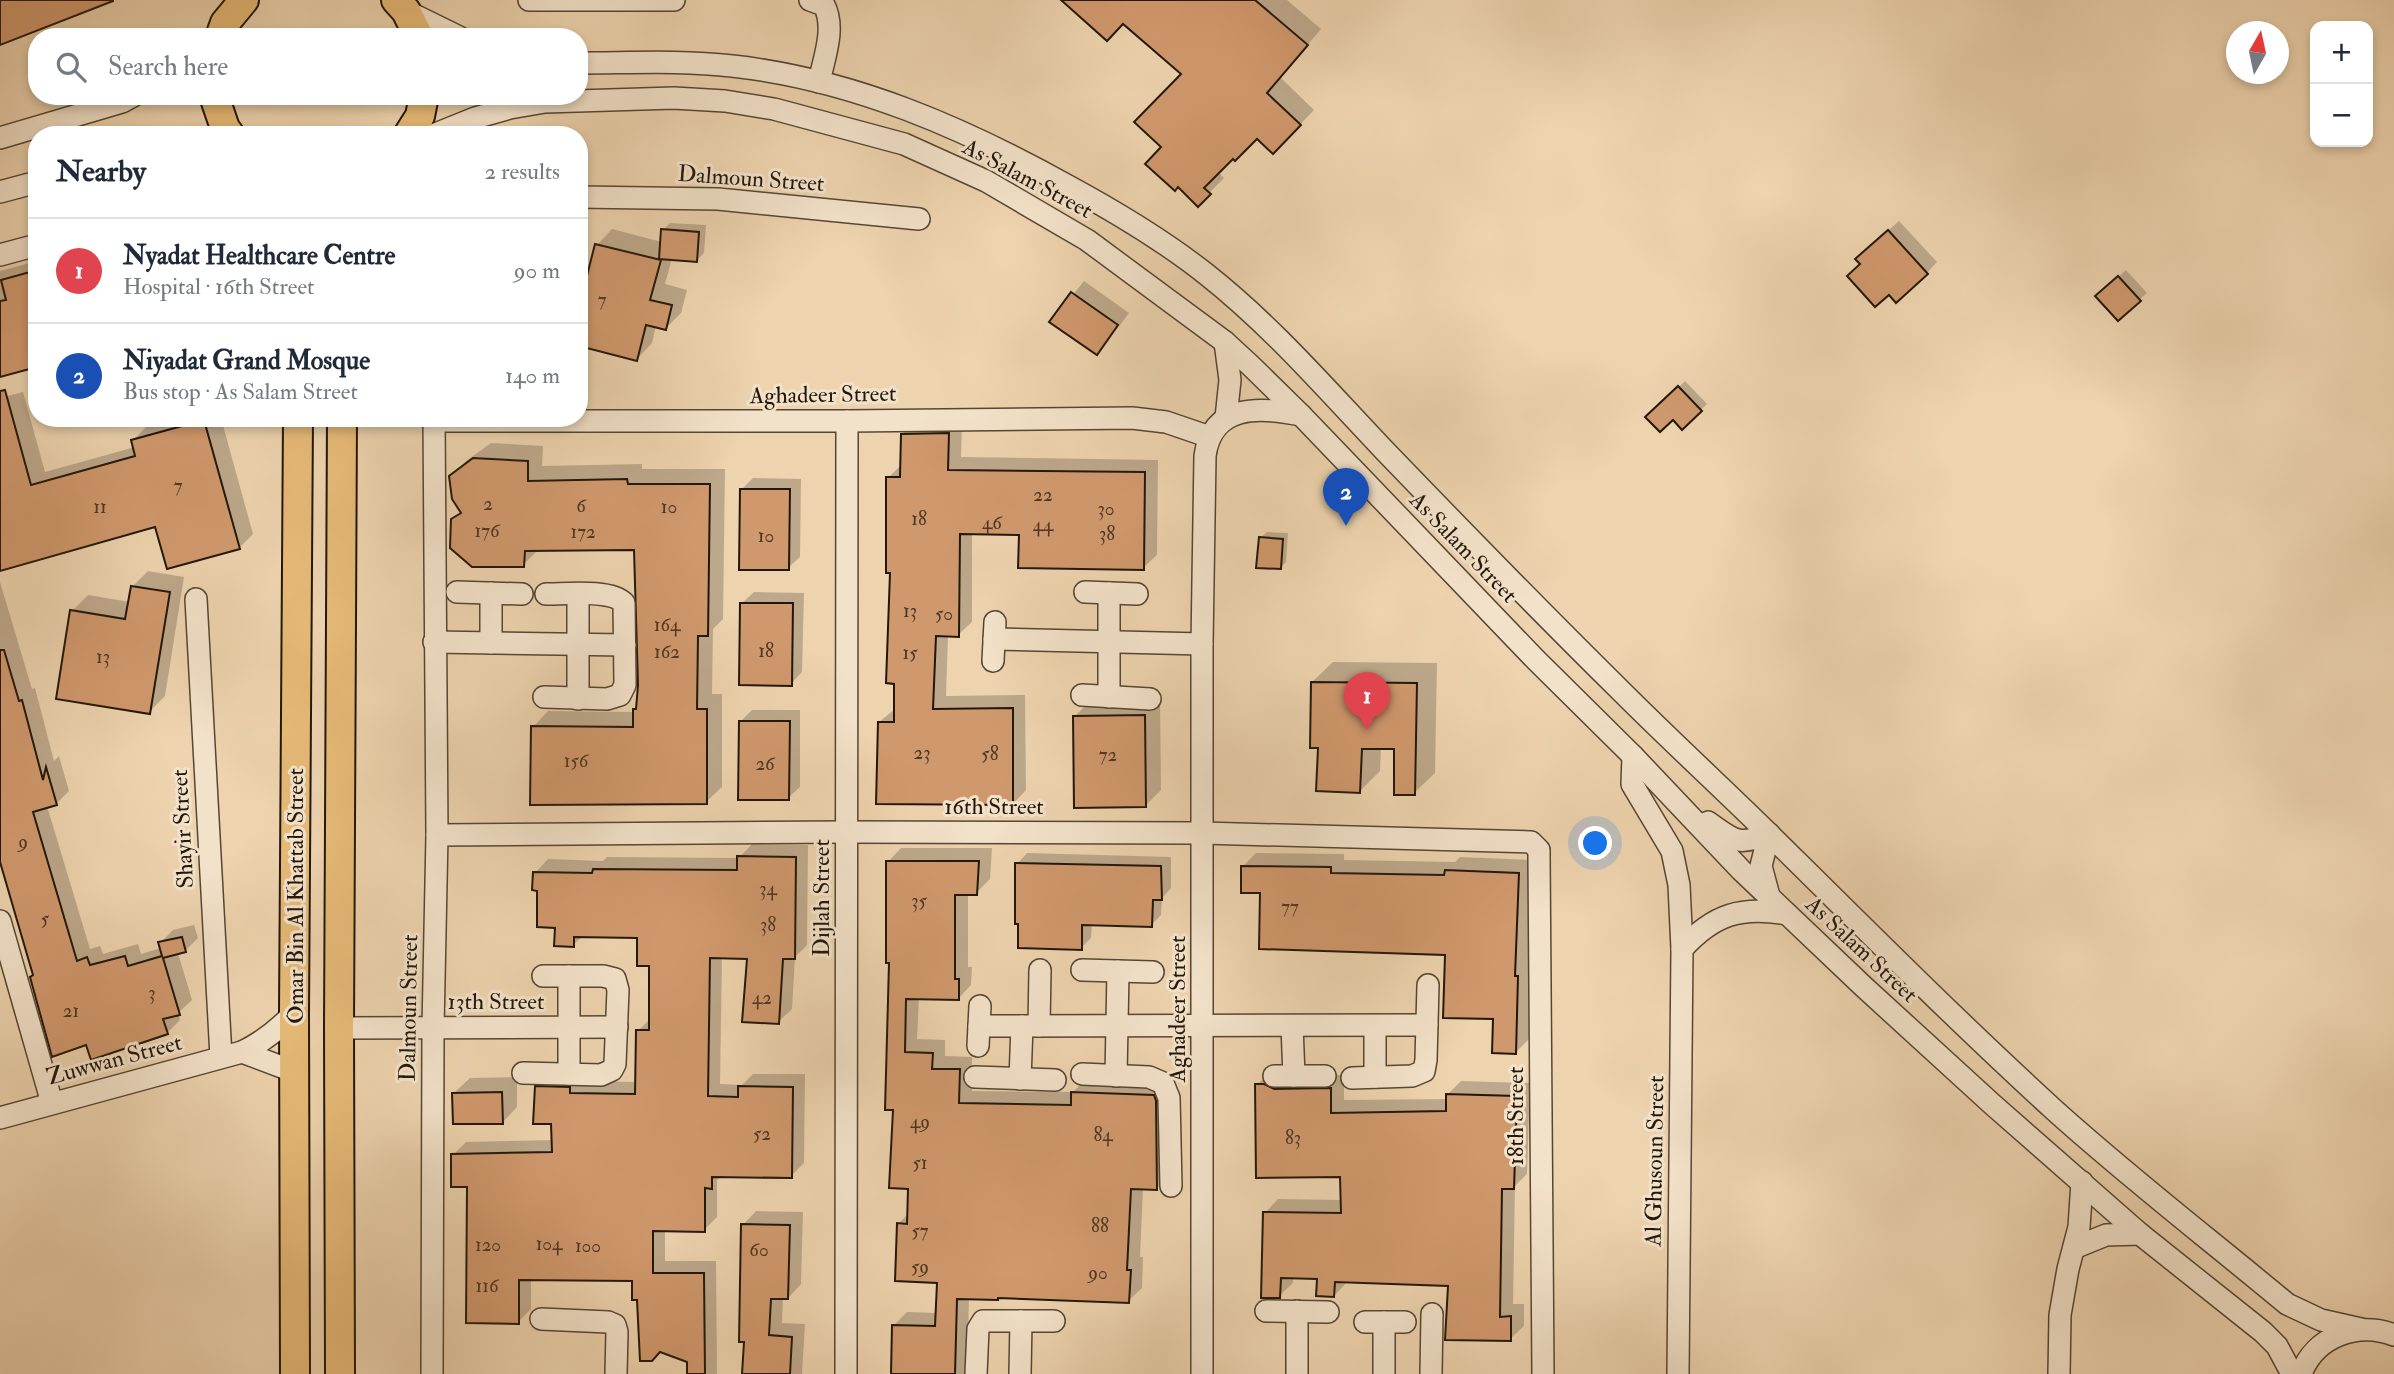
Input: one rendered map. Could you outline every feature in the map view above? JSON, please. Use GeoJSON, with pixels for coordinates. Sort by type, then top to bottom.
{"type":"FeatureCollection","features":[{"type":"Feature","properties":{"kind":"main road"},"geometry":{"type":"LineString","coordinates":[[222,28],[244,0]]}},
{"type":"Feature","properties":{"kind":"main road"},"geometry":{"type":"LineString","coordinates":[[401,6],[414,28]]}},
{"type":"Feature","properties":{"kind":"main road"},"geometry":{"type":"LineString","coordinates":[[217,105],[224,126]]}},
{"type":"Feature","properties":{"kind":"main road"},"geometry":{"type":"LineString","coordinates":[[414,126],[422,105]]}},
{"type":"Feature","properties":{"kind":"main road","name":"Omar Bin Al Khattab Street"},"geometry":{"type":"LineString","coordinates":[[295,1374],[294,1013],[298,427]]}},
{"type":"Feature","properties":{"kind":"main road","name":"Omar Bin Al Khattab Street"},"geometry":{"type":"LineString","coordinates":[[341,1374],[339,1028],[342,427]]}},
{"type":"Feature","properties":{"kind":"street"},"geometry":{"type":"LineString","coordinates":[[529,0],[674,0]]}},
{"type":"Feature","properties":{"kind":"street"},"geometry":{"type":"LineString","coordinates":[[810,0],[824,5],[830,30],[819,82]]}},
{"type":"Feature","properties":{"kind":"street"},"geometry":{"type":"LineString","coordinates":[[401,6],[441,28]]}},
{"type":"Feature","properties":{"kind":"street","name":"As Salam Street"},"geometry":{"type":"LineString","coordinates":[[588,64],[730,65],[819,82],[918,112],[1011,154],[1116,213],[1161,242],[1206,274],[1252,313],[1610,680],[1897,961],[2056,1111],[2287,1304],[2321,1320],[2361,1329],[2391,1331]]}},
{"type":"Feature","properties":{"kind":"street","name":"As Salam Street"},"geometry":{"type":"LineString","coordinates":[[588,101],[674,98],[725,101],[841,125],[904,144],[986,181],[1087,240],[1225,342],[1301,415],[1769,897],[1992,1104],[2140,1234],[2263,1332],[2277,1346],[2292,1374]]}},
{"type":"Feature","properties":{"kind":"street"},"geometry":{"type":"LineString","coordinates":[[41,126],[112,105]]}},
{"type":"Feature","properties":{"kind":"street","name":"As Salam Street"},"geometry":{"type":"LineString","coordinates":[[455,126],[475,118],[528,105]]}},
{"type":"Feature","properties":{"kind":"street"},"geometry":{"type":"LineString","coordinates":[[0,138],[28,130]]}},
{"type":"Feature","properties":{"kind":"street"},"geometry":{"type":"LineString","coordinates":[[0,192],[28,184]]}},
{"type":"Feature","properties":{"kind":"street","name":"Dalmoun Street"},"geometry":{"type":"LineString","coordinates":[[588,197],[718,199],[919,219]]}},
{"type":"Feature","properties":{"kind":"street"},"geometry":{"type":"LineString","coordinates":[[0,256],[28,248]]}},
{"type":"Feature","properties":{"kind":"street"},"geometry":{"type":"LineString","coordinates":[[1210,438],[1226,418],[1230,380],[1225,342]]}},
{"type":"Feature","properties":{"kind":"street"},"geometry":{"type":"LineString","coordinates":[[1226,418],[1270,409],[1301,415]]}},
{"type":"Feature","properties":{"kind":"street","name":"Aghadeer Street"},"geometry":{"type":"LineString","coordinates":[[588,420],[1132,418],[1166,422],[1210,438],[1206,446],[1205,468],[1202,644],[1202,1374]]}},
{"type":"Feature","properties":{"kind":"street","name":"Dijlah Street"},"geometry":{"type":"LineString","coordinates":[[846,1374],[847,421]]}},
{"type":"Feature","properties":{"kind":"street","name":"Dalmoun Street"},"geometry":{"type":"LineString","coordinates":[[432,1374],[433,1028],[437,835],[434,427]]}},
{"type":"Feature","properties":{"kind":"street"},"geometry":{"type":"LineString","coordinates":[[457,592],[522,594]]}},
{"type":"Feature","properties":{"kind":"street"},"geometry":{"type":"LineString","coordinates":[[1085,592],[1137,594]]}},
{"type":"Feature","properties":{"kind":"street"},"geometry":{"type":"LineString","coordinates":[[491,593],[491,643]]}},
{"type":"Feature","properties":{"kind":"street"},"geometry":{"type":"LineString","coordinates":[[1109,593],[1109,697]]}},
{"type":"Feature","properties":{"kind":"street"},"geometry":{"type":"LineString","coordinates":[[544,697],[607,699],[620,695],[625,685],[625,610],[621,599],[609,595],[546,594]]}},
{"type":"Feature","properties":{"kind":"street"},"geometry":{"type":"LineString","coordinates":[[578,594],[578,699]]}},
{"type":"Feature","properties":{"kind":"street","name":"Shayir Street"},"geometry":{"type":"LineString","coordinates":[[196,599],[231,1054]]}},
{"type":"Feature","properties":{"kind":"street"},"geometry":{"type":"LineString","coordinates":[[994,641],[1202,644]]}},
{"type":"Feature","properties":{"kind":"street"},"geometry":{"type":"LineString","coordinates":[[434,642],[625,645]]}},
{"type":"Feature","properties":{"kind":"street"},"geometry":{"type":"LineString","coordinates":[[1082,695],[1150,699]]}},
{"type":"Feature","properties":{"kind":"street","name":"Al Ghusoun Street"},"geometry":{"type":"LineString","coordinates":[[1633,756],[1632,784],[1672,851],[1679,885],[1682,949],[1678,1374]]}},
{"type":"Feature","properties":{"kind":"street"},"geometry":{"type":"LineString","coordinates":[[1686,811],[1701,816],[1733,839],[1746,842],[1769,834]]}},
{"type":"Feature","properties":{"kind":"street","name":"16th Street"},"geometry":{"type":"LineString","coordinates":[[437,835],[1203,833],[1522,841],[1535,844],[1539,857]]}},
{"type":"Feature","properties":{"kind":"street"},"geometry":{"type":"LineString","coordinates":[[1769,834],[1761,866],[1769,897]]}},
{"type":"Feature","properties":{"kind":"street","name":"18th Street"},"geometry":{"type":"LineString","coordinates":[[1539,857],[1543,1374]]}},
{"type":"Feature","properties":{"kind":"street"},"geometry":{"type":"LineString","coordinates":[[1682,949],[1708,925],[1740,911],[1764,910],[1787,914]]}},
{"type":"Feature","properties":{"kind":"street"},"geometry":{"type":"LineString","coordinates":[[0,922],[52,1103]]}},
{"type":"Feature","properties":{"kind":"street"},"geometry":{"type":"LineString","coordinates":[[1020,1079],[1041,970]]}},
{"type":"Feature","properties":{"kind":"street"},"geometry":{"type":"LineString","coordinates":[[1082,970],[1153,972]]}},
{"type":"Feature","properties":{"kind":"street"},"geometry":{"type":"LineString","coordinates":[[1116,1076],[1118,971]]}},
{"type":"Feature","properties":{"kind":"street","name":"13th Street"},"geometry":{"type":"LineString","coordinates":[[523,1073],[601,1075],[612,1070],[616,1057],[618,990],[615,979],[603,976],[543,976]]}},
{"type":"Feature","properties":{"kind":"street","name":"13th Street"},"geometry":{"type":"LineString","coordinates":[[569,976],[569,1074]]}},
{"type":"Feature","properties":{"kind":"street"},"geometry":{"type":"LineString","coordinates":[[1352,1078],[1412,1076],[1424,1071],[1428,985]]}},
{"type":"Feature","properties":{"kind":"street","name":"Zuwwan Street"},"geometry":{"type":"LineString","coordinates":[[0,1118],[231,1054],[261,1042],[279,1029],[294,1013]]}},
{"type":"Feature","properties":{"kind":"street"},"geometry":{"type":"LineString","coordinates":[[979,1026],[1427,1025]]}},
{"type":"Feature","properties":{"kind":"street"},"geometry":{"type":"LineString","coordinates":[[1292,1026],[1284,1076],[1325,1076]]}},
{"type":"Feature","properties":{"kind":"street"},"geometry":{"type":"LineString","coordinates":[[1375,1026],[1376,1077]]}},
{"type":"Feature","properties":{"kind":"street","name":"13th Street"},"geometry":{"type":"LineString","coordinates":[[339,1028],[617,1027]]}},
{"type":"Feature","properties":{"kind":"street"},"geometry":{"type":"LineString","coordinates":[[231,1054],[295,1072]]}},
{"type":"Feature","properties":{"kind":"street"},"geometry":{"type":"LineString","coordinates":[[1082,1074],[1157,1079],[1163,1083],[1168,1090],[1171,1186]]}},
{"type":"Feature","properties":{"kind":"street"},"geometry":{"type":"LineString","coordinates":[[975,1077],[1055,1080]]}},
{"type":"Feature","properties":{"kind":"street"},"geometry":{"type":"LineString","coordinates":[[2059,1374],[2060,1315],[2080,1216],[2082,1182]]}},
{"type":"Feature","properties":{"kind":"street"},"geometry":{"type":"LineString","coordinates":[[2074,1248],[2106,1235],[2140,1234]]}},
{"type":"Feature","properties":{"kind":"street"},"geometry":{"type":"LineString","coordinates":[[1266,1311],[1328,1312]]}},
{"type":"Feature","properties":{"kind":"street"},"geometry":{"type":"LineString","coordinates":[[1297,1311],[1297,1374]]}},
{"type":"Feature","properties":{"kind":"street"},"geometry":{"type":"LineString","coordinates":[[1432,1314],[1432,1374]]}},
{"type":"Feature","properties":{"kind":"street"},"geometry":{"type":"LineString","coordinates":[[541,1319],[608,1322],[615,1325],[616,1374]]}},
{"type":"Feature","properties":{"kind":"street"},"geometry":{"type":"LineString","coordinates":[[976,1374],[979,1325],[989,1320],[1054,1321]]}},
{"type":"Feature","properties":{"kind":"street"},"geometry":{"type":"LineString","coordinates":[[1020,1374],[1021,1321]]}},
{"type":"Feature","properties":{"kind":"street"},"geometry":{"type":"LineString","coordinates":[[1384,1322],[1384,1374]]}},
{"type":"Feature","properties":{"kind":"street"},"geometry":{"type":"LineString","coordinates":[[2301,1374],[2312,1354],[2326,1341],[2361,1329]]}},
{"type":"Feature","properties":{"kind":"building"},"geometry":{"type":"Polygon","coordinates":[[[0,0],[113,0],[44,28],[28,28],[28,34],[0,45],[0,0]]]}},
{"type":"Feature","properties":{"kind":"building"},"geometry":{"type":"Polygon","coordinates":[[[1061,0],[1255,0],[1308,45],[1267,93],[1301,125],[1273,154],[1257,139],[1204,188],[1211,194],[1198,207],[1178,187],[1175,191],[1145,164],[1161,147],[1134,122],[1181,74],[1123,24],[1107,41],[1061,0]]]}},
{"type":"Feature","properties":{"kind":"building"},"geometry":{"type":"Polygon","coordinates":[[[661,229],[699,232],[697,262],[659,259],[661,229]]]}},
{"type":"Feature","properties":{"kind":"building"},"geometry":{"type":"Polygon","coordinates":[[[1888,230],[1928,274],[1896,303],[1889,295],[1875,307],[1847,276],[1860,264],[1855,259],[1888,230]]]}},
{"type":"Feature","properties":{"kind":"building"},"geometry":{"type":"Polygon","coordinates":[[[595,244],[661,260],[650,300],[672,305],[666,330],[646,325],[637,361],[588,348],[588,272],[595,244]]]}},
{"type":"Feature","properties":{"kind":"building"},"geometry":{"type":"Polygon","coordinates":[[[28,272],[28,369],[0,377],[0,301],[6,300],[1,280],[28,272]]]}},
{"type":"Feature","properties":{"kind":"building"},"geometry":{"type":"Polygon","coordinates":[[[2118,276],[2141,301],[2118,321],[2095,296],[2118,276]]]}},
{"type":"Feature","properties":{"kind":"building"},"geometry":{"type":"Polygon","coordinates":[[[1071,292],[1118,325],[1097,355],[1049,322],[1071,292]]]}},
{"type":"Feature","properties":{"kind":"building"},"geometry":{"type":"Polygon","coordinates":[[[1678,386],[1702,411],[1682,430],[1673,420],[1660,432],[1645,417],[1678,386]]]}},
{"type":"Feature","properties":{"kind":"building"},"geometry":{"type":"Polygon","coordinates":[[[5,390],[31,485],[135,456],[131,440],[178,427],[206,427],[240,549],[167,569],[155,527],[0,571],[0,391],[5,390]]]}},
{"type":"Feature","properties":{"kind":"building"},"geometry":{"type":"Polygon","coordinates":[[[949,433],[948,470],[1145,472],[1144,570],[1018,568],[1019,535],[960,534],[959,637],[936,636],[933,709],[1013,708],[1013,805],[876,804],[878,722],[894,722],[894,684],[886,683],[890,573],[886,573],[886,477],[900,477],[901,434],[949,433]]]}},
{"type":"Feature","properties":{"kind":"building"},"geometry":{"type":"Polygon","coordinates":[[[473,458],[528,461],[528,481],[627,479],[628,484],[710,484],[708,636],[698,636],[697,709],[707,709],[707,804],[530,805],[531,726],[633,727],[633,709],[636,709],[638,685],[634,550],[525,551],[524,567],[472,567],[450,548],[451,519],[461,513],[452,499],[449,476],[473,458]]]}},
{"type":"Feature","properties":{"kind":"building"},"geometry":{"type":"Polygon","coordinates":[[[740,489],[790,489],[789,570],[739,570],[740,489]]]}},
{"type":"Feature","properties":{"kind":"building"},"geometry":{"type":"Polygon","coordinates":[[[1259,537],[1283,539],[1281,569],[1256,568],[1259,537]]]}},
{"type":"Feature","properties":{"kind":"building"},"geometry":{"type":"Polygon","coordinates":[[[131,586],[170,592],[150,714],[56,699],[70,610],[125,619],[131,586]]]}},
{"type":"Feature","properties":{"kind":"building"},"geometry":{"type":"Polygon","coordinates":[[[740,603],[793,603],[792,686],[739,685],[740,603]]]}},
{"type":"Feature","properties":{"kind":"building"},"geometry":{"type":"Polygon","coordinates":[[[0,650],[4,650],[19,701],[22,700],[43,780],[46,767],[57,805],[33,812],[77,961],[87,957],[90,965],[125,956],[128,966],[162,956],[158,942],[182,937],[186,952],[163,958],[180,1015],[163,1019],[168,1034],[91,1060],[86,1045],[52,1057],[30,977],[33,975],[0,862],[0,650]]]}},
{"type":"Feature","properties":{"kind":"building"},"geometry":{"type":"Polygon","coordinates":[[[1311,682],[1417,683],[1415,795],[1394,795],[1394,749],[1362,749],[1360,793],[1316,791],[1318,748],[1310,748],[1311,682]]]}},
{"type":"Feature","properties":{"kind":"building"},"geometry":{"type":"Polygon","coordinates":[[[1145,715],[1146,807],[1074,808],[1073,716],[1145,715]]]}},
{"type":"Feature","properties":{"kind":"building"},"geometry":{"type":"Polygon","coordinates":[[[739,721],[790,721],[789,800],[738,800],[739,721]]]}},
{"type":"Feature","properties":{"kind":"building"},"geometry":{"type":"Polygon","coordinates":[[[737,856],[796,857],[795,959],[783,959],[779,1024],[742,1022],[747,959],[710,958],[708,1096],[738,1097],[738,1086],[793,1087],[792,1178],[712,1177],[712,1189],[705,1188],[705,1232],[653,1231],[653,1273],[704,1273],[705,1374],[687,1374],[687,1362],[660,1352],[652,1361],[640,1361],[637,1300],[632,1300],[632,1281],[519,1280],[519,1324],[466,1323],[467,1187],[451,1187],[451,1154],[552,1152],[551,1124],[533,1124],[535,1086],[570,1087],[570,1093],[635,1094],[636,1030],[649,1030],[649,966],[637,966],[637,938],[574,937],[574,947],[554,946],[555,928],[537,927],[537,891],[532,890],[533,872],[592,873],[593,869],[737,870],[737,856]]]}},
{"type":"Feature","properties":{"kind":"building"},"geometry":{"type":"Polygon","coordinates":[[[886,861],[979,861],[977,895],[955,895],[955,979],[959,979],[959,1000],[906,999],[905,1052],[933,1053],[932,1069],[960,1069],[959,1103],[1071,1105],[1071,1092],[1154,1095],[1156,1101],[1157,1190],[1131,1189],[1127,1270],[1131,1270],[1129,1303],[957,1299],[955,1374],[891,1374],[892,1325],[935,1326],[937,1283],[895,1281],[897,1223],[907,1224],[908,1189],[889,1188],[893,1110],[885,1110],[889,963],[886,963],[886,861]]]}},
{"type":"Feature","properties":{"kind":"building"},"geometry":{"type":"Polygon","coordinates":[[[1015,863],[1161,866],[1162,900],[1153,900],[1152,927],[1082,925],[1082,950],[1018,948],[1018,924],[1015,924],[1015,863]]]}},
{"type":"Feature","properties":{"kind":"building"},"geometry":{"type":"Polygon","coordinates":[[[1241,866],[1331,867],[1331,873],[1444,875],[1445,870],[1519,873],[1515,976],[1518,976],[1516,1054],[1492,1053],[1493,1019],[1443,1018],[1445,955],[1259,949],[1260,893],[1241,893],[1241,866]]]}},
{"type":"Feature","properties":{"kind":"building"},"geometry":{"type":"Polygon","coordinates":[[[1255,1084],[1264,1084],[1274,1089],[1331,1088],[1331,1113],[1446,1111],[1446,1094],[1517,1096],[1514,1189],[1502,1189],[1500,1317],[1511,1316],[1511,1341],[1445,1340],[1448,1286],[1335,1282],[1334,1297],[1316,1296],[1317,1279],[1281,1278],[1280,1298],[1261,1298],[1263,1212],[1341,1213],[1340,1177],[1256,1178],[1255,1084]]]}},
{"type":"Feature","properties":{"kind":"building"},"geometry":{"type":"Polygon","coordinates":[[[502,1092],[503,1124],[453,1124],[452,1093],[502,1092]]]}},
{"type":"Feature","properties":{"kind":"building"},"geometry":{"type":"Polygon","coordinates":[[[741,1224],[790,1225],[788,1299],[771,1299],[769,1335],[792,1337],[790,1374],[742,1374],[744,1342],[739,1342],[741,1224]]]}},
{"type":"Feature","properties":{"kind":"place","name":"Niyadat Grand Mosque"},"geometry":{"type":"Point","coordinates":[1346,526]}},
{"type":"Feature","properties":{"kind":"place","name":"Nyadat Healthcare Centre"},"geometry":{"type":"Point","coordinates":[1367,730]}}]}
